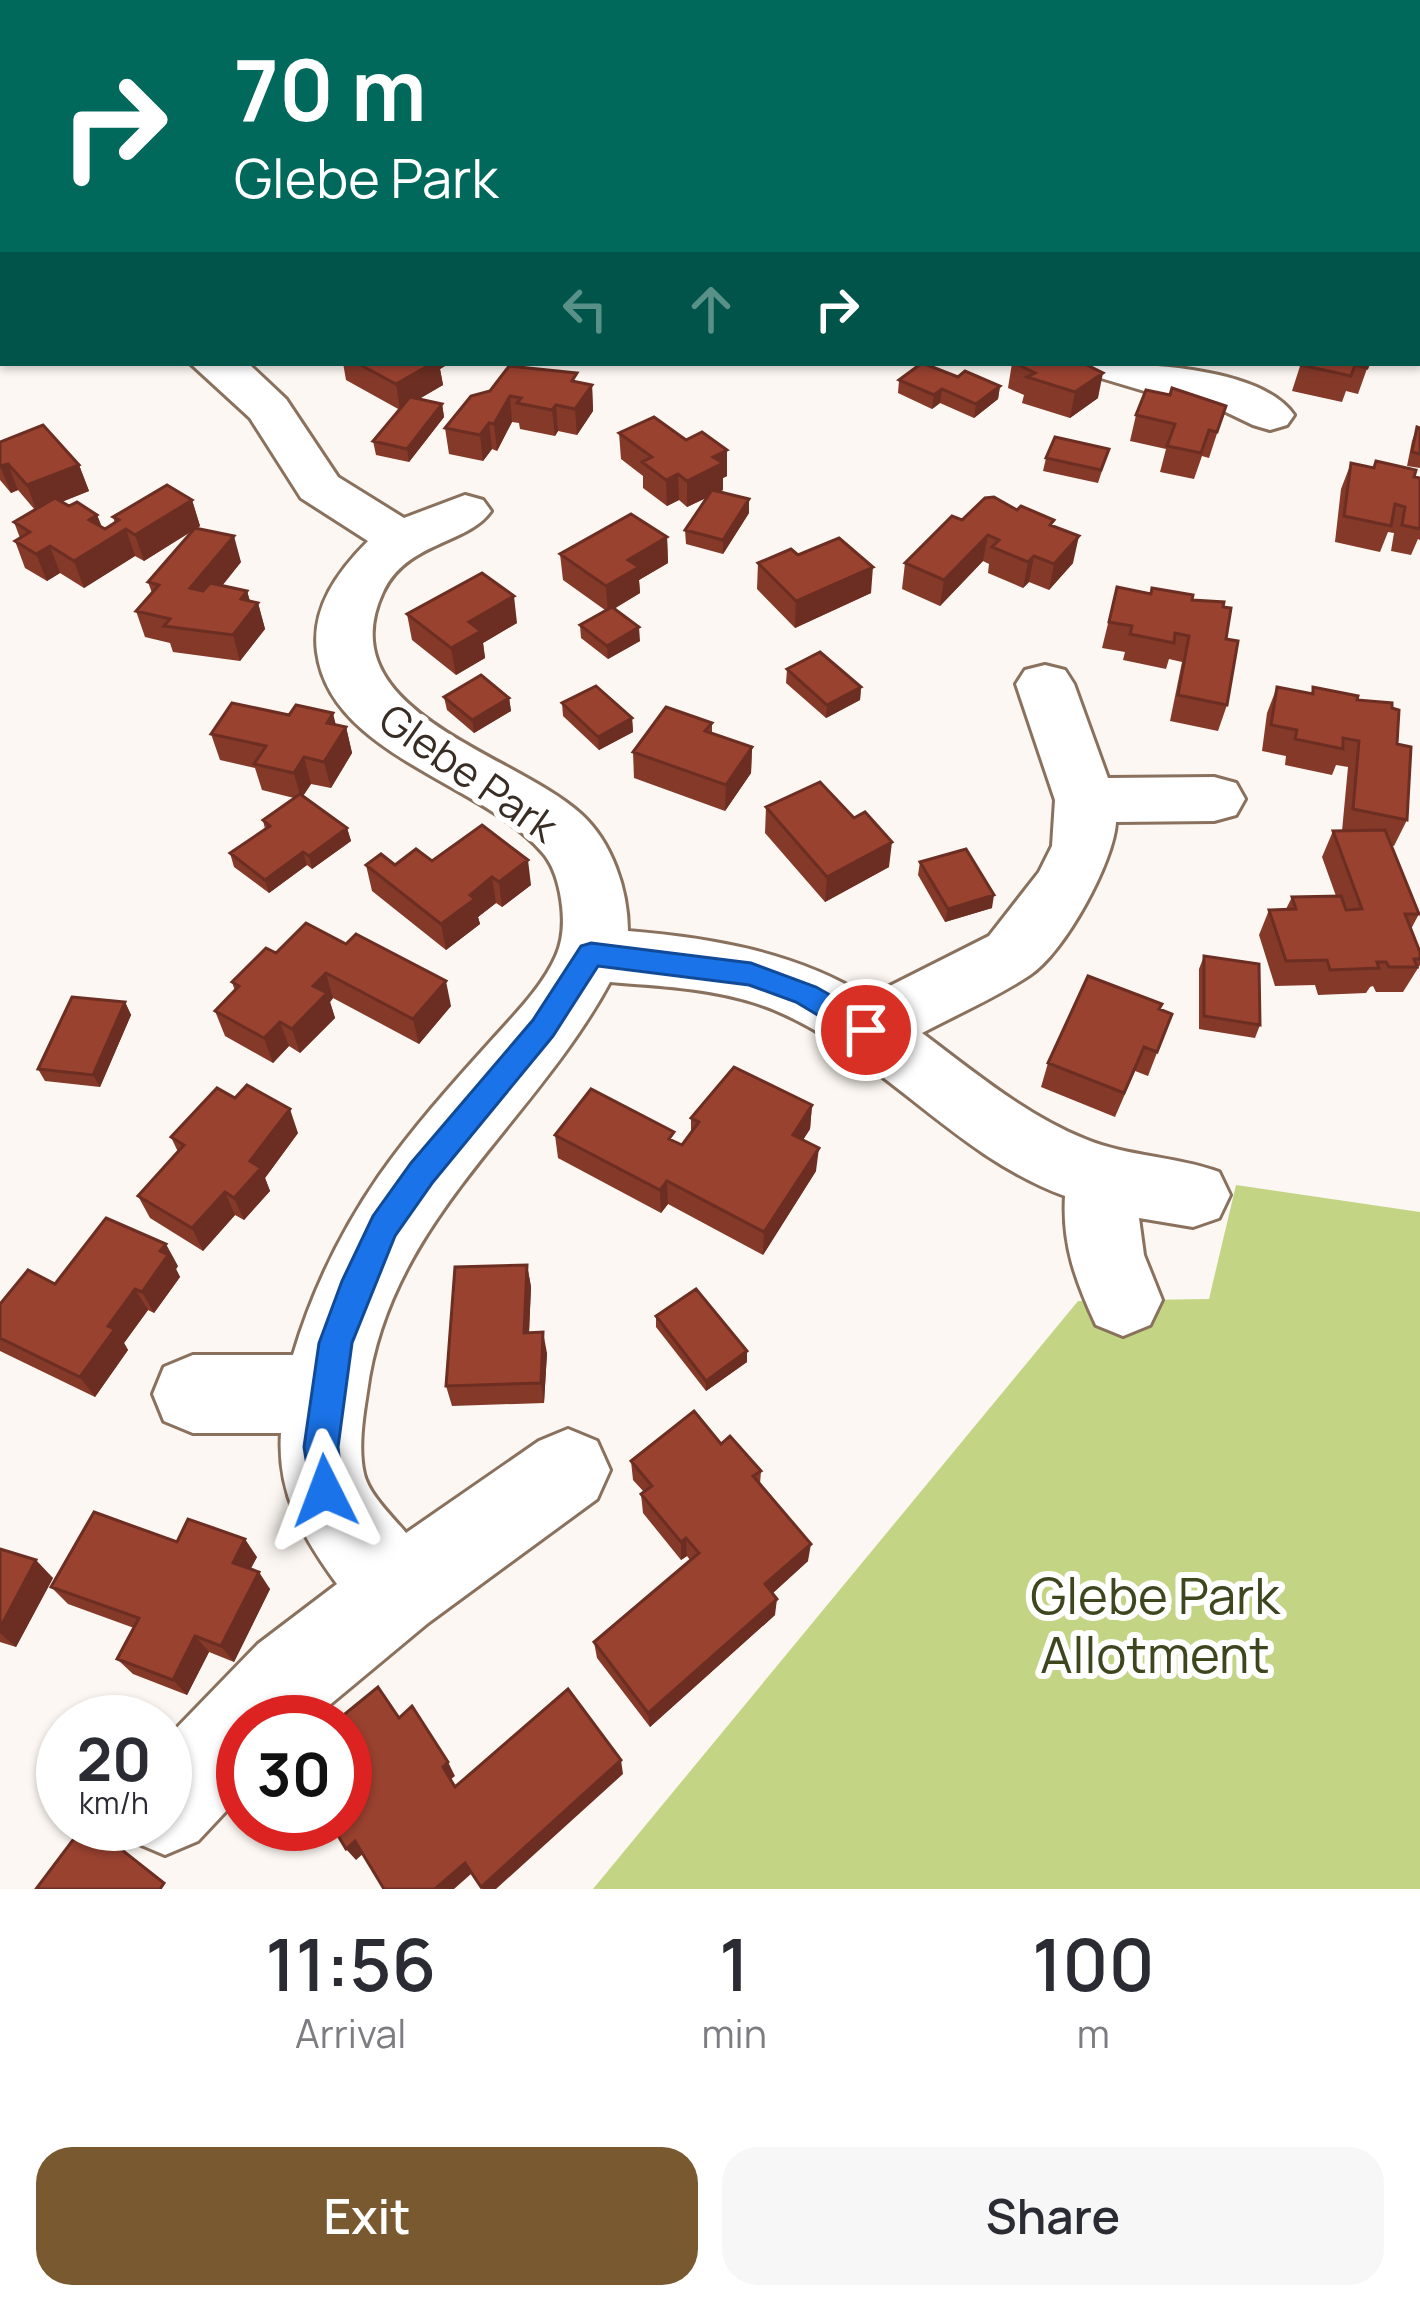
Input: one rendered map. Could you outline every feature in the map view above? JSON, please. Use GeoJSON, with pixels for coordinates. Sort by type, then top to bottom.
{"type":"FeatureCollection","features":[{"type":"Feature","properties":{"kind":"street"},"geometry":{"type":"LineString","coordinates":[[218,366],[269,410],[319,487],[400,539]]}},
{"type":"Feature","properties":{"kind":"street"},"geometry":{"type":"LineString","coordinates":[[1110,366],[1150,379],[1220,391],[1270,415]]}},
{"type":"Feature","properties":{"kind":"street","name":"Glebe Park"},"geometry":{"type":"LineString","coordinates":[[465,511],[400,539],[357,588],[343,624],[342,652],[350,679],[374,710],[507,792],[559,830],[578,852],[590,881],[596,919],[591,954]]}},
{"type":"Feature","properties":{"kind":"street"},"geometry":{"type":"LineString","coordinates":[[866,1030],[992,966],[1030,935],[1064,886],[1083,846],[1086,800],[1046,698]]}},
{"type":"Feature","properties":{"kind":"street"},"geometry":{"type":"LineString","coordinates":[[1086,800],[1190,811]]}},
{"type":"Feature","properties":{"kind":"street"},"geometry":{"type":"LineString","coordinates":[[397,1592],[325,1491],[321,1447],[325,1394],[353,1291],[384,1226],[422,1172],[543,1028],[591,954],[751,974],[806,994],[866,1030],[982,1118],[1042,1154],[1103,1177],[1193,1195]]}},
{"type":"Feature","properties":{"kind":"street"},"geometry":{"type":"LineString","coordinates":[[1103,1177],[1102,1248],[1106,1268],[1124,1300]]}},
{"type":"Feature","properties":{"kind":"street"},"geometry":{"type":"LineString","coordinates":[[193,1394],[325,1394]]}},
{"type":"Feature","properties":{"kind":"street"},"geometry":{"type":"LineString","coordinates":[[272,1695],[397,1592],[568,1470]]}},
{"type":"Feature","properties":{"kind":"street"},"geometry":{"type":"LineString","coordinates":[[192,1780],[216,1755]]}},
{"type":"Feature","properties":{"kind":"green space","name":"Glebe Park Allotment"},"geometry":{"type":"Polygon","coordinates":[[[1236,1185],[1420,1212],[1420,1889],[593,1889],[1078,1301],[1209,1299],[1236,1185]]]}},
{"type":"Feature","properties":{"kind":"building"},"geometry":{"type":"Polygon","coordinates":[[[363,366],[428,366],[396,384],[363,366]]]}},
{"type":"Feature","properties":{"kind":"building"},"geometry":{"type":"Polygon","coordinates":[[[509,366],[577,373],[572,381],[592,385],[575,409],[517,403],[521,398],[510,396],[494,424],[489,423],[480,435],[445,428],[471,396],[490,391],[509,366]]]}},
{"type":"Feature","properties":{"kind":"building"},"geometry":{"type":"Polygon","coordinates":[[[918,366],[930,366],[958,377],[965,371],[1000,386],[976,404],[942,389],[934,395],[899,380],[918,366]]]}},
{"type":"Feature","properties":{"kind":"building"},"geometry":{"type":"Polygon","coordinates":[[[1021,366],[1089,366],[1103,373],[1075,392],[1027,377],[1035,373],[1021,366]]]}},
{"type":"Feature","properties":{"kind":"building"},"geometry":{"type":"Polygon","coordinates":[[[1306,366],[1355,366],[1351,376],[1306,366]]]}},
{"type":"Feature","properties":{"kind":"building"},"geometry":{"type":"Polygon","coordinates":[[[1172,388],[1226,406],[1217,432],[1209,430],[1201,453],[1167,446],[1175,424],[1136,415],[1146,390],[1170,395],[1172,388]]]}},
{"type":"Feature","properties":{"kind":"building"},"geometry":{"type":"Polygon","coordinates":[[[410,397],[442,404],[407,449],[373,441],[410,397]]]}},
{"type":"Feature","properties":{"kind":"building"},"geometry":{"type":"Polygon","coordinates":[[[654,417],[686,440],[702,432],[727,450],[713,457],[723,463],[687,481],[678,474],[666,480],[642,462],[652,457],[619,433],[654,417]]]}},
{"type":"Feature","properties":{"kind":"building"},"geometry":{"type":"Polygon","coordinates":[[[43,425],[79,465],[27,485],[8,464],[0,466],[0,442],[43,425]]]}},
{"type":"Feature","properties":{"kind":"building"},"geometry":{"type":"Polygon","coordinates":[[[1420,428],[1420,454],[1412,452],[1420,428]]]}},
{"type":"Feature","properties":{"kind":"building"},"geometry":{"type":"Polygon","coordinates":[[[1055,437],[1109,449],[1101,470],[1046,458],[1055,437]]]}},
{"type":"Feature","properties":{"kind":"building"},"geometry":{"type":"Polygon","coordinates":[[[1376,461],[1416,470],[1420,529],[1402,525],[1405,507],[1395,504],[1391,526],[1344,516],[1351,463],[1374,468],[1376,461]]]}},
{"type":"Feature","properties":{"kind":"building"},"geometry":{"type":"Polygon","coordinates":[[[167,485],[192,500],[135,535],[126,529],[74,561],[50,546],[36,554],[15,541],[30,532],[14,522],[55,498],[69,506],[77,502],[97,515],[89,520],[105,529],[119,520],[113,517],[167,485]]]}},
{"type":"Feature","properties":{"kind":"building"},"geometry":{"type":"Polygon","coordinates":[[[712,490],[749,499],[723,540],[685,530],[712,490]]]}},
{"type":"Feature","properties":{"kind":"building"},"geometry":{"type":"Polygon","coordinates":[[[994,497],[1017,510],[1021,506],[1054,520],[1050,525],[1079,536],[1054,564],[1034,556],[1028,562],[992,547],[999,540],[988,535],[944,580],[905,563],[952,516],[962,520],[985,498],[994,497]]]}},
{"type":"Feature","properties":{"kind":"building"},"geometry":{"type":"Polygon","coordinates":[[[631,514],[667,537],[628,560],[639,567],[606,586],[560,554],[631,514]]]}},
{"type":"Feature","properties":{"kind":"building"},"geometry":{"type":"Polygon","coordinates":[[[195,528],[234,536],[190,588],[203,591],[210,583],[247,591],[241,599],[258,603],[233,635],[164,626],[170,619],[136,611],[159,585],[148,582],[195,528]]]}},
{"type":"Feature","properties":{"kind":"building"},"geometry":{"type":"Polygon","coordinates":[[[839,538],[873,567],[796,601],[758,563],[791,549],[798,555],[839,538]]]}},
{"type":"Feature","properties":{"kind":"building"},"geometry":{"type":"Polygon","coordinates":[[[482,573],[514,596],[469,622],[481,631],[451,648],[407,614],[482,573]]]}},
{"type":"Feature","properties":{"kind":"building"},"geometry":{"type":"Polygon","coordinates":[[[1117,587],[1193,595],[1192,600],[1224,602],[1223,607],[1231,608],[1226,639],[1238,641],[1227,705],[1178,695],[1189,636],[1175,633],[1174,643],[1130,634],[1132,626],[1109,622],[1117,587]]]}},
{"type":"Feature","properties":{"kind":"building"},"geometry":{"type":"Polygon","coordinates":[[[612,607],[639,627],[607,646],[580,625],[612,607]]]}},
{"type":"Feature","properties":{"kind":"building"},"geometry":{"type":"Polygon","coordinates":[[[820,652],[861,687],[827,705],[787,669],[820,652]]]}},
{"type":"Feature","properties":{"kind":"building"},"geometry":{"type":"Polygon","coordinates":[[[481,675],[509,698],[472,720],[444,697],[481,675]]]}},
{"type":"Feature","properties":{"kind":"building"},"geometry":{"type":"Polygon","coordinates":[[[596,686],[632,718],[598,737],[562,703],[596,686]]]}},
{"type":"Feature","properties":{"kind":"building"},"geometry":{"type":"Polygon","coordinates":[[[1277,687],[1313,694],[1313,687],[1358,696],[1357,700],[1392,703],[1399,710],[1397,744],[1411,747],[1407,820],[1353,809],[1359,741],[1343,738],[1343,749],[1295,739],[1297,730],[1271,725],[1277,687]]]}},
{"type":"Feature","properties":{"kind":"building"},"geometry":{"type":"Polygon","coordinates":[[[232,703],[289,715],[296,705],[333,713],[327,723],[346,727],[324,762],[304,757],[294,773],[254,764],[266,746],[211,734],[232,703]]]}},
{"type":"Feature","properties":{"kind":"building"},"geometry":{"type":"Polygon","coordinates":[[[666,707],[712,723],[705,731],[752,747],[726,785],[633,752],[666,707]]]}},
{"type":"Feature","properties":{"kind":"building"},"geometry":{"type":"Polygon","coordinates":[[[820,782],[854,818],[865,812],[892,842],[827,877],[766,807],[820,782]]]}},
{"type":"Feature","properties":{"kind":"building"},"geometry":{"type":"Polygon","coordinates":[[[300,794],[347,828],[265,880],[230,853],[270,826],[263,820],[300,794]]]}},
{"type":"Feature","properties":{"kind":"building"},"geometry":{"type":"Polygon","coordinates":[[[482,825],[528,860],[499,882],[492,877],[470,895],[475,899],[441,924],[366,865],[381,854],[395,865],[416,849],[432,861],[482,825]]]}},
{"type":"Feature","properties":{"kind":"building"},"geometry":{"type":"Polygon","coordinates":[[[1385,830],[1419,914],[1405,914],[1420,952],[1420,959],[1414,959],[1417,967],[1377,962],[1379,968],[1330,970],[1327,960],[1286,961],[1269,910],[1296,909],[1292,897],[1341,896],[1346,910],[1362,909],[1333,831],[1385,830]]]}},
{"type":"Feature","properties":{"kind":"building"},"geometry":{"type":"Polygon","coordinates":[[[966,849],[994,895],[948,909],[920,862],[966,849]]]}},
{"type":"Feature","properties":{"kind":"building"},"geometry":{"type":"Polygon","coordinates":[[[306,923],[346,944],[356,934],[446,981],[413,1019],[326,973],[313,986],[327,993],[292,1029],[280,1022],[264,1038],[215,1011],[239,986],[232,982],[266,948],[276,953],[306,923]]]}},
{"type":"Feature","properties":{"kind":"building"},"geometry":{"type":"Polygon","coordinates":[[[1204,956],[1259,964],[1260,1025],[1204,1016],[1204,956]]]}},
{"type":"Feature","properties":{"kind":"building"},"geometry":{"type":"Polygon","coordinates":[[[1088,976],[1162,1004],[1159,1009],[1172,1014],[1157,1052],[1144,1047],[1124,1093],[1048,1063],[1088,976]]]}},
{"type":"Feature","properties":{"kind":"building"},"geometry":{"type":"Polygon","coordinates":[[[72,997],[125,1002],[93,1075],[38,1069],[72,997]]]}},
{"type":"Feature","properties":{"kind":"building"},"geometry":{"type":"Polygon","coordinates":[[[734,1067],[812,1105],[793,1135],[819,1148],[764,1232],[667,1181],[660,1190],[555,1135],[591,1089],[674,1132],[669,1139],[682,1145],[699,1122],[691,1118],[734,1067]]]}},
{"type":"Feature","properties":{"kind":"building"},"geometry":{"type":"Polygon","coordinates":[[[247,1085],[290,1109],[250,1161],[261,1168],[234,1198],[225,1192],[192,1228],[138,1196],[184,1145],[171,1137],[217,1088],[235,1098],[247,1085]]]}},
{"type":"Feature","properties":{"kind":"building"},"geometry":{"type":"Polygon","coordinates":[[[106,1218],[166,1244],[160,1251],[168,1255],[142,1292],[135,1289],[108,1326],[115,1329],[80,1377],[0,1338],[0,1304],[28,1270],[55,1284],[106,1218]]]}},
{"type":"Feature","properties":{"kind":"building"},"geometry":{"type":"Polygon","coordinates":[[[527,1265],[524,1333],[543,1332],[541,1383],[446,1386],[455,1267],[527,1265]]]}},
{"type":"Feature","properties":{"kind":"building"},"geometry":{"type":"Polygon","coordinates":[[[696,1289],[747,1351],[706,1381],[656,1316],[696,1289]]]}},
{"type":"Feature","properties":{"kind":"building"},"geometry":{"type":"Polygon","coordinates":[[[694,1411],[721,1444],[730,1436],[761,1471],[753,1476],[811,1544],[765,1584],[777,1599],[648,1713],[594,1642],[699,1553],[686,1538],[681,1542],[641,1494],[652,1486],[631,1461],[694,1411]]]}},
{"type":"Feature","properties":{"kind":"building"},"geometry":{"type":"Polygon","coordinates":[[[94,1512],[177,1542],[188,1519],[245,1539],[233,1563],[259,1572],[221,1646],[195,1636],[173,1680],[117,1659],[139,1618],[51,1587],[94,1512]]]}},
{"type":"Feature","properties":{"kind":"building"},"geometry":{"type":"Polygon","coordinates":[[[0,1549],[36,1560],[0,1628],[0,1549]]]}},
{"type":"Feature","properties":{"kind":"building"},"geometry":{"type":"Polygon","coordinates":[[[378,1687],[399,1718],[412,1706],[448,1762],[443,1767],[455,1787],[568,1689],[621,1760],[481,1887],[465,1863],[435,1889],[384,1889],[361,1851],[372,1851],[372,1695],[368,1695],[378,1687]]]}},
{"type":"Feature","properties":{"kind":"building"},"geometry":{"type":"Polygon","coordinates":[[[65,1851],[123,1851],[164,1883],[160,1889],[36,1889],[65,1851]]]}},
{"type":"Feature","properties":{"kind":"route"},"geometry":{"type":"LineString","coordinates":[[325,1491],[321,1447],[325,1394],[336,1343],[353,1291],[384,1226],[422,1172],[543,1028],[591,954],[751,974],[806,994],[866,1030]]}}]}
